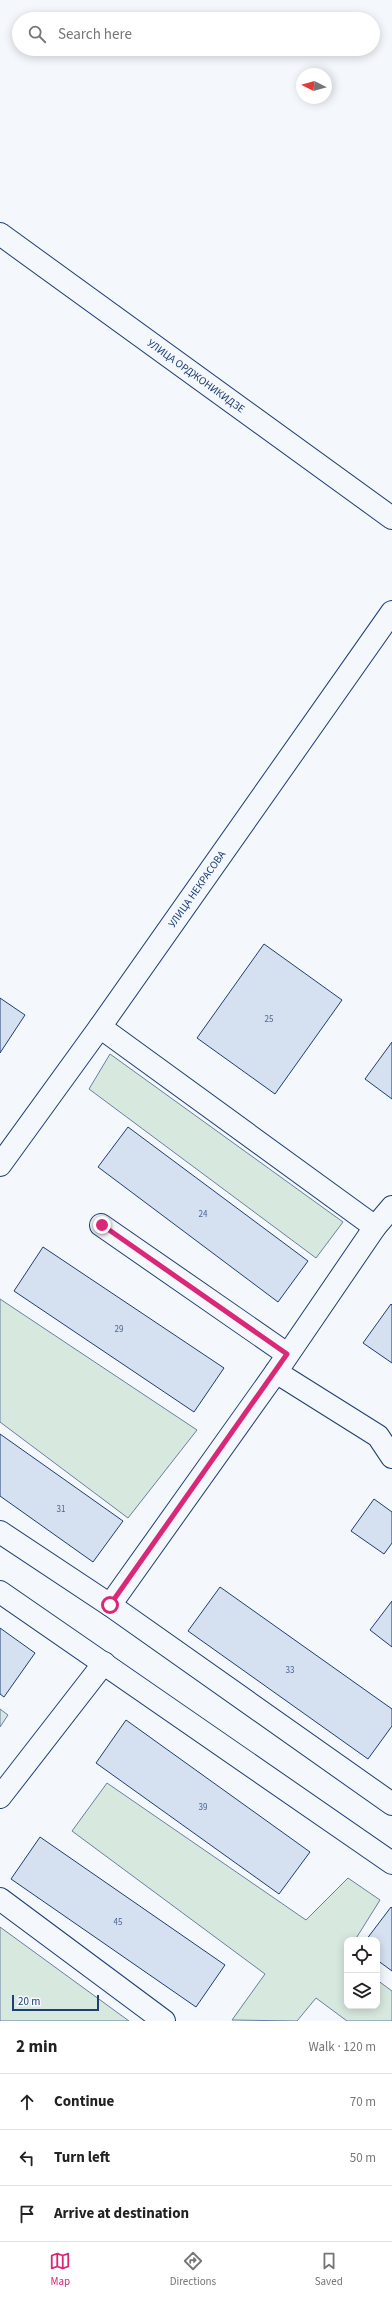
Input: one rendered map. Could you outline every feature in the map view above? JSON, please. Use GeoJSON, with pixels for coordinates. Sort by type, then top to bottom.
{"type":"FeatureCollection","features":[{"type":"Feature","properties":{"kind":"street","name":"УЛИЦА ОРДЖОНИКИДЗЕ"},"geometry":{"type":"LineString","coordinates":[[0,234],[392,518]]}},
{"type":"Feature","properties":{"kind":"street","name":"УЛИЦА НЕКРАСОВА"},"geometry":{"type":"LineString","coordinates":[[0,1165],[100,1027],[392,612]]}},
{"type":"Feature","properties":{"kind":"street"},"geometry":{"type":"LineString","coordinates":[[100,1027],[375,1227]]}},
{"type":"Feature","properties":{"kind":"street"},"geometry":{"type":"LineString","coordinates":[[110,1605],[282,1363],[375,1227],[392,1207]]}},
{"type":"Feature","properties":{"kind":"street"},"geometry":{"type":"LineString","coordinates":[[102,1225],[378,1436],[392,1457]]}},
{"type":"Feature","properties":{"kind":"street"},"geometry":{"type":"LineString","coordinates":[[0,1532],[110,1605],[392,1804]]}},
{"type":"Feature","properties":{"kind":"street"},"geometry":{"type":"LineString","coordinates":[[0,1592],[104,1662],[392,1863]]}},
{"type":"Feature","properties":{"kind":"street"},"geometry":{"type":"LineString","coordinates":[[0,1798],[104,1662]]}},
{"type":"Feature","properties":{"kind":"street"},"geometry":{"type":"LineString","coordinates":[[0,1899],[164,2021]]}},
{"type":"Feature","properties":{"kind":"shaded area"},"geometry":{"type":"Polygon","coordinates":[[[110,1054],[343,1222],[316,1258],[89,1089],[110,1054]]]}},
{"type":"Feature","properties":{"kind":"shaded area"},"geometry":{"type":"Polygon","coordinates":[[[0,1299],[197,1430],[128,1518],[0,1422],[0,1299]]]}},
{"type":"Feature","properties":{"kind":"shaded area"},"geometry":{"type":"Polygon","coordinates":[[[0,1709],[8,1715],[0,1727],[0,1709]]]}},
{"type":"Feature","properties":{"kind":"shaded area"},"geometry":{"type":"Polygon","coordinates":[[[107,1783],[306,1920],[348,1878],[380,1900],[357,1937],[344,1937],[344,2009],[380,2009],[380,1982],[392,1991],[392,2021],[347,2021],[316,1998],[297,2021],[232,2020],[265,1974],[72,1831],[107,1783]]]}},
{"type":"Feature","properties":{"kind":"shaded area"},"geometry":{"type":"Polygon","coordinates":[[[0,1927],[129,2021],[0,2021],[0,1927]]]}},
{"type":"Feature","properties":{"kind":"building"},"geometry":{"type":"Polygon","coordinates":[[[264,944],[342,1000],[275,1094],[197,1038],[264,944]]]}},
{"type":"Feature","properties":{"kind":"building"},"geometry":{"type":"Polygon","coordinates":[[[0,998],[25,1015],[0,1053],[0,998]]]}},
{"type":"Feature","properties":{"kind":"building"},"geometry":{"type":"Polygon","coordinates":[[[392,1042],[392,1099],[365,1079],[392,1042]]]}},
{"type":"Feature","properties":{"kind":"building"},"geometry":{"type":"Polygon","coordinates":[[[128,1127],[308,1261],[278,1302],[98,1167],[128,1127]]]}},
{"type":"Feature","properties":{"kind":"building"},"geometry":{"type":"Polygon","coordinates":[[[43,1247],[224,1368],[194,1412],[14,1291],[43,1247]]]}},
{"type":"Feature","properties":{"kind":"building"},"geometry":{"type":"Polygon","coordinates":[[[391,1304],[392,1305],[392,1363],[363,1343],[391,1304]]]}},
{"type":"Feature","properties":{"kind":"building"},"geometry":{"type":"Polygon","coordinates":[[[0,1434],[123,1521],[93,1562],[0,1496],[0,1434]]]}},
{"type":"Feature","properties":{"kind":"building"},"geometry":{"type":"Polygon","coordinates":[[[374,1499],[392,1512],[392,1543],[384,1554],[351,1531],[374,1499]]]}},
{"type":"Feature","properties":{"kind":"building"},"geometry":{"type":"Polygon","coordinates":[[[220,1587],[392,1709],[392,1726],[368,1759],[188,1631],[220,1587]]]}},
{"type":"Feature","properties":{"kind":"building"},"geometry":{"type":"Polygon","coordinates":[[[392,1601],[392,1647],[370,1630],[392,1601]]]}},
{"type":"Feature","properties":{"kind":"building"},"geometry":{"type":"Polygon","coordinates":[[[0,1628],[35,1653],[4,1697],[0,1694],[0,1628]]]}},
{"type":"Feature","properties":{"kind":"building"},"geometry":{"type":"Polygon","coordinates":[[[126,1720],[310,1852],[279,1894],[96,1763],[126,1720]]]}},
{"type":"Feature","properties":{"kind":"building"},"geometry":{"type":"Polygon","coordinates":[[[40,1837],[225,1965],[196,2007],[11,1879],[40,1837]]]}},
{"type":"Feature","properties":{"kind":"building"},"geometry":{"type":"Polygon","coordinates":[[[391,1907],[392,1971],[380,1962],[380,1937],[368,1937],[391,1907]]]}},
{"type":"Feature","properties":{"kind":"route"},"geometry":{"type":"LineString","coordinates":[[102,1225],[287,1354],[276,1372],[110,1605]]}}]}
